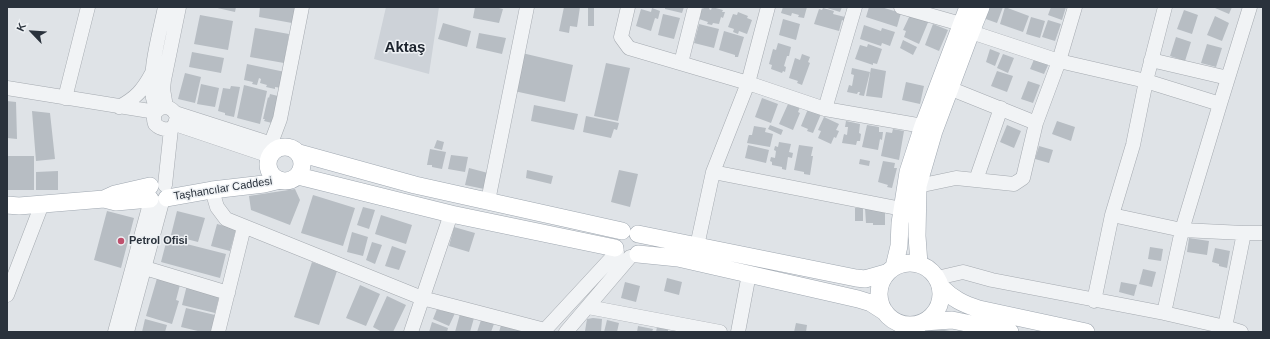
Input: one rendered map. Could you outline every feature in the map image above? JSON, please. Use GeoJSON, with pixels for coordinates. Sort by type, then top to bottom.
{"type":"FeatureCollection","features":[{"type":"Feature","properties":{"kind":"main road"},"geometry":{"type":"LineString","coordinates":[[919,264],[917,236],[918,186],[966,28],[968,7]]}},
{"type":"Feature","properties":{"kind":"main road"},"geometry":{"type":"LineString","coordinates":[[889,321],[880,302],[879,292],[881,282],[890,270],[899,246],[902,209],[908,172],[923,126],[966,28],[981,7]]}},
{"type":"Feature","properties":{"kind":"main road"},"geometry":{"type":"LineString","coordinates":[[1010,332],[952,320],[918,326],[902,324],[889,321],[871,303],[858,299],[678,258],[625,253],[451,214],[298,176],[289,180],[274,159],[291,147],[299,153],[415,184],[488,201],[630,233],[856,278],[865,279],[890,270],[903,263],[913,262],[923,265],[931,270],[939,283],[950,296],[964,304],[979,309],[1086,332]]}},
{"type":"Feature","properties":{"kind":"main road"},"geometry":{"type":"LineString","coordinates":[[298,176],[303,162],[299,153]]}},
{"type":"Feature","properties":{"kind":"main road","name":"Taşhancılar Caddesi"},"geometry":{"type":"LineString","coordinates":[[159,193],[248,186],[274,159]]}},
{"type":"Feature","properties":{"kind":"main road","name":"Taşhancılar Caddesi"},"geometry":{"type":"LineString","coordinates":[[159,193],[255,176],[274,159]]}},
{"type":"Feature","properties":{"kind":"main road"},"geometry":{"type":"LineString","coordinates":[[7,205],[20,206],[104,199],[115,194],[159,193]]}},
{"type":"Feature","properties":{"kind":"main road"},"geometry":{"type":"LineString","coordinates":[[625,253],[614,241],[616,237],[630,233]]}},
{"type":"Feature","properties":{"kind":"main road"},"geometry":{"type":"LineString","coordinates":[[625,253],[640,250],[642,242],[630,233]]}},
{"type":"Feature","properties":{"kind":"main road"},"geometry":{"type":"LineString","coordinates":[[918,326],[932,316],[939,307],[941,297],[939,283]]}},
{"type":"Feature","properties":{"kind":"street"},"geometry":{"type":"LineString","coordinates":[[65,98],[88,7]]}},
{"type":"Feature","properties":{"kind":"street"},"geometry":{"type":"LineString","coordinates":[[164,118],[153,99],[152,90],[155,55],[165,7]]}},
{"type":"Feature","properties":{"kind":"street"},"geometry":{"type":"LineString","coordinates":[[127,332],[145,268],[159,193],[164,118],[164,80],[179,7]]}},
{"type":"Feature","properties":{"kind":"street"},"geometry":{"type":"LineString","coordinates":[[7,88],[119,107],[164,118],[274,159],[280,119],[302,7]]}},
{"type":"Feature","properties":{"kind":"street"},"geometry":{"type":"LineString","coordinates":[[488,201],[527,7]]}},
{"type":"Feature","properties":{"kind":"street"},"geometry":{"type":"LineString","coordinates":[[628,7],[621,37],[629,48],[825,109],[923,126]]}},
{"type":"Feature","properties":{"kind":"street"},"geometry":{"type":"LineString","coordinates":[[681,63],[695,7]]}},
{"type":"Feature","properties":{"kind":"street"},"geometry":{"type":"LineString","coordinates":[[697,246],[713,172],[748,84],[768,7]]}},
{"type":"Feature","properties":{"kind":"street"},"geometry":{"type":"LineString","coordinates":[[825,109],[855,7]]}},
{"type":"Feature","properties":{"kind":"street"},"geometry":{"type":"LineString","coordinates":[[901,7],[966,28],[1058,61],[1146,81],[1220,104]]}},
{"type":"Feature","properties":{"kind":"street"},"geometry":{"type":"LineString","coordinates":[[918,186],[956,178],[1014,184],[1023,178],[1036,123],[1075,7]]}},
{"type":"Feature","properties":{"kind":"street"},"geometry":{"type":"LineString","coordinates":[[1094,301],[1112,215],[1133,145],[1146,81],[1165,7]]}},
{"type":"Feature","properties":{"kind":"street"},"geometry":{"type":"LineString","coordinates":[[1164,314],[1182,230],[1250,7]]}},
{"type":"Feature","properties":{"kind":"street"},"geometry":{"type":"LineString","coordinates":[[1151,60],[1228,78]]}},
{"type":"Feature","properties":{"kind":"street"},"geometry":{"type":"LineString","coordinates":[[119,107],[137,96],[146,85],[154,70]]}},
{"type":"Feature","properties":{"kind":"street"},"geometry":{"type":"LineString","coordinates":[[949,88],[1036,123]]}},
{"type":"Feature","properties":{"kind":"street"},"geometry":{"type":"LineString","coordinates":[[7,96],[164,118]]}},
{"type":"Feature","properties":{"kind":"street"},"geometry":{"type":"LineString","coordinates":[[976,180],[1001,108]]}},
{"type":"Feature","properties":{"kind":"street"},"geometry":{"type":"LineString","coordinates":[[713,172],[902,209]]}},
{"type":"Feature","properties":{"kind":"street"},"geometry":{"type":"LineString","coordinates":[[212,190],[217,206],[226,220],[422,298],[544,331],[625,253]]}},
{"type":"Feature","properties":{"kind":"street"},"geometry":{"type":"LineString","coordinates":[[115,332],[159,193]]}},
{"type":"Feature","properties":{"kind":"street"},"geometry":{"type":"LineString","coordinates":[[7,295],[42,204]]}},
{"type":"Feature","properties":{"kind":"street"},"geometry":{"type":"LineString","coordinates":[[411,332],[451,214]]}},
{"type":"Feature","properties":{"kind":"street"},"geometry":{"type":"LineString","coordinates":[[1112,215],[1182,230],[1263,233]]}},
{"type":"Feature","properties":{"kind":"street"},"geometry":{"type":"LineString","coordinates":[[218,332],[244,226]]}},
{"type":"Feature","properties":{"kind":"street"},"geometry":{"type":"LineString","coordinates":[[1225,327],[1244,233]]}},
{"type":"Feature","properties":{"kind":"street"},"geometry":{"type":"LineString","coordinates":[[566,332],[588,307],[625,253]]}},
{"type":"Feature","properties":{"kind":"street"},"geometry":{"type":"LineString","coordinates":[[145,268],[228,293]]}},
{"type":"Feature","properties":{"kind":"street"},"geometry":{"type":"LineString","coordinates":[[939,283],[963,272],[992,280],[1164,314],[1225,327],[1241,332]]}},
{"type":"Feature","properties":{"kind":"street"},"geometry":{"type":"LineString","coordinates":[[738,332],[749,274]]}},
{"type":"Feature","properties":{"kind":"street"},"geometry":{"type":"LineString","coordinates":[[588,307],[720,332]]}},
{"type":"Feature","properties":{"kind":"shaded area"},"geometry":{"type":"Polygon","coordinates":[[[386,7],[439,7],[429,74],[374,59],[386,7]]]}},
{"type":"Feature","properties":{"kind":"building"},"geometry":{"type":"Polygon","coordinates":[[[213,7],[236,7],[235,12],[213,7]]]}},
{"type":"Feature","properties":{"kind":"building"},"geometry":{"type":"Polygon","coordinates":[[[260,7],[295,7],[292,23],[259,17],[260,7]]]}},
{"type":"Feature","properties":{"kind":"building"},"geometry":{"type":"Polygon","coordinates":[[[475,7],[495,7],[503,9],[499,23],[473,18],[475,7]]]}},
{"type":"Feature","properties":{"kind":"building"},"geometry":{"type":"Polygon","coordinates":[[[564,7],[580,7],[577,27],[570,26],[569,33],[559,31],[564,7]]]}},
{"type":"Feature","properties":{"kind":"building"},"geometry":{"type":"Polygon","coordinates":[[[588,7],[594,7],[594,26],[588,26],[588,7]]]}},
{"type":"Feature","properties":{"kind":"building"},"geometry":{"type":"Polygon","coordinates":[[[665,7],[684,7],[682,13],[665,9],[665,7]]]}},
{"type":"Feature","properties":{"kind":"building"},"geometry":{"type":"Polygon","coordinates":[[[704,7],[710,7],[709,9],[711,10],[712,7],[725,12],[723,18],[721,17],[719,24],[707,24],[708,22],[699,19],[701,9],[704,7]]]}},
{"type":"Feature","properties":{"kind":"building"},"geometry":{"type":"Polygon","coordinates":[[[783,7],[807,7],[804,18],[798,17],[799,15],[792,13],[791,16],[781,13],[783,7]]]}},
{"type":"Feature","properties":{"kind":"building"},"geometry":{"type":"Polygon","coordinates":[[[824,7],[842,7],[840,12],[824,7]]]}},
{"type":"Feature","properties":{"kind":"building"},"geometry":{"type":"Polygon","coordinates":[[[869,7],[881,7],[901,13],[897,27],[866,17],[869,7]]]}},
{"type":"Feature","properties":{"kind":"building"},"geometry":{"type":"Polygon","coordinates":[[[987,7],[1003,7],[997,23],[983,18],[987,7]]]}},
{"type":"Feature","properties":{"kind":"building"},"geometry":{"type":"Polygon","coordinates":[[[1005,7],[1029,16],[1023,32],[1000,24],[1005,7]]]}},
{"type":"Feature","properties":{"kind":"building"},"geometry":{"type":"Polygon","coordinates":[[[1051,7],[1066,7],[1062,20],[1048,15],[1051,7]]]}},
{"type":"Feature","properties":{"kind":"building"},"geometry":{"type":"Polygon","coordinates":[[[1215,7],[1232,7],[1229,14],[1215,7]]]}},
{"type":"Feature","properties":{"kind":"building"},"geometry":{"type":"Polygon","coordinates":[[[652,8],[660,11],[658,19],[655,18],[651,31],[636,26],[641,9],[651,12],[652,8]]]}},
{"type":"Feature","properties":{"kind":"building"},"geometry":{"type":"Polygon","coordinates":[[[823,8],[834,11],[833,14],[845,17],[844,21],[842,20],[839,31],[814,24],[819,9],[822,10],[823,8]]]}},
{"type":"Feature","properties":{"kind":"building"},"geometry":{"type":"Polygon","coordinates":[[[1184,10],[1198,15],[1192,34],[1177,29],[1184,10]]]}},
{"type":"Feature","properties":{"kind":"building"},"geometry":{"type":"Polygon","coordinates":[[[738,12],[748,16],[747,18],[752,20],[747,34],[739,31],[738,34],[733,32],[734,29],[728,27],[733,14],[737,15],[738,12]]]}},
{"type":"Feature","properties":{"kind":"building"},"geometry":{"type":"Polygon","coordinates":[[[663,14],[680,18],[674,39],[658,35],[663,14]]]}},
{"type":"Feature","properties":{"kind":"building"},"geometry":{"type":"Polygon","coordinates":[[[200,15],[233,21],[228,50],[194,44],[200,15]]]}},
{"type":"Feature","properties":{"kind":"building"},"geometry":{"type":"Polygon","coordinates":[[[910,15],[929,20],[919,44],[904,37],[906,31],[903,30],[910,15]]]}},
{"type":"Feature","properties":{"kind":"building"},"geometry":{"type":"Polygon","coordinates":[[[1215,16],[1229,23],[1222,41],[1207,35],[1215,16]]]}},
{"type":"Feature","properties":{"kind":"building"},"geometry":{"type":"Polygon","coordinates":[[[1031,17],[1045,21],[1040,38],[1026,34],[1031,17]]]}},
{"type":"Feature","properties":{"kind":"building"},"geometry":{"type":"Polygon","coordinates":[[[783,19],[800,24],[796,40],[779,35],[783,19]]]}},
{"type":"Feature","properties":{"kind":"building"},"geometry":{"type":"Polygon","coordinates":[[[1048,20],[1061,24],[1055,41],[1042,37],[1048,20]]]}},
{"type":"Feature","properties":{"kind":"building"},"geometry":{"type":"Polygon","coordinates":[[[443,23],[471,31],[467,47],[438,39],[443,23]]]}},
{"type":"Feature","properties":{"kind":"building"},"geometry":{"type":"Polygon","coordinates":[[[699,24],[719,29],[714,48],[694,43],[699,24]]]}},
{"type":"Feature","properties":{"kind":"building"},"geometry":{"type":"Polygon","coordinates":[[[933,24],[948,30],[939,51],[925,45],[933,24]]]}},
{"type":"Feature","properties":{"kind":"building"},"geometry":{"type":"Polygon","coordinates":[[[864,25],[881,31],[882,28],[895,32],[890,46],[882,43],[881,46],[860,39],[864,25]]]}},
{"type":"Feature","properties":{"kind":"building"},"geometry":{"type":"Polygon","coordinates":[[[255,28],[289,34],[284,63],[250,57],[255,28]]]}},
{"type":"Feature","properties":{"kind":"building"},"geometry":{"type":"Polygon","coordinates":[[[724,31],[744,37],[738,57],[719,50],[724,31]]]}},
{"type":"Feature","properties":{"kind":"building"},"geometry":{"type":"Polygon","coordinates":[[[479,33],[506,38],[502,54],[476,48],[479,33]]]}},
{"type":"Feature","properties":{"kind":"building"},"geometry":{"type":"Polygon","coordinates":[[[1176,37],[1191,42],[1185,61],[1170,56],[1176,37]]]}},
{"type":"Feature","properties":{"kind":"building"},"geometry":{"type":"Polygon","coordinates":[[[903,40],[917,47],[913,55],[900,48],[903,40]]]}},
{"type":"Feature","properties":{"kind":"building"},"geometry":{"type":"Polygon","coordinates":[[[778,43],[791,47],[789,56],[787,56],[784,66],[786,67],[785,72],[783,71],[782,73],[771,69],[772,65],[769,64],[773,49],[776,50],[778,43]]]}},
{"type":"Feature","properties":{"kind":"building"},"geometry":{"type":"Polygon","coordinates":[[[868,44],[882,49],[877,64],[873,63],[873,65],[855,59],[860,45],[867,47],[868,44]]]}},
{"type":"Feature","properties":{"kind":"building"},"geometry":{"type":"Polygon","coordinates":[[[1207,44],[1222,48],[1216,67],[1201,63],[1207,44]]]}},
{"type":"Feature","properties":{"kind":"building"},"geometry":{"type":"Polygon","coordinates":[[[990,49],[1000,53],[995,66],[986,62],[990,49]]]}},
{"type":"Feature","properties":{"kind":"building"},"geometry":{"type":"Polygon","coordinates":[[[192,52],[224,58],[221,73],[189,67],[192,52]]]}},
{"type":"Feature","properties":{"kind":"building"},"geometry":{"type":"Polygon","coordinates":[[[522,53],[573,65],[565,102],[514,91],[522,53]]]}},
{"type":"Feature","properties":{"kind":"building"},"geometry":{"type":"Polygon","coordinates":[[[802,54],[810,57],[808,62],[810,63],[802,85],[797,83],[798,81],[789,78],[795,58],[800,60],[802,54]]]}},
{"type":"Feature","properties":{"kind":"building"},"geometry":{"type":"Polygon","coordinates":[[[1003,54],[1014,58],[1008,73],[997,68],[1003,54]]]}},
{"type":"Feature","properties":{"kind":"building"},"geometry":{"type":"Polygon","coordinates":[[[1035,57],[1049,63],[1044,74],[1030,69],[1035,57]]]}},
{"type":"Feature","properties":{"kind":"building"},"geometry":{"type":"Polygon","coordinates":[[[606,63],[630,68],[618,121],[594,116],[606,63]]]}},
{"type":"Feature","properties":{"kind":"building"},"geometry":{"type":"Polygon","coordinates":[[[247,64],[285,72],[282,88],[275,87],[275,89],[266,87],[267,85],[260,83],[261,79],[259,78],[257,85],[252,84],[253,82],[244,80],[247,64]]]}},
{"type":"Feature","properties":{"kind":"building"},"geometry":{"type":"Polygon","coordinates":[[[852,68],[870,72],[864,96],[859,95],[860,92],[857,94],[847,92],[849,85],[852,86],[854,75],[851,74],[852,68]]]}},
{"type":"Feature","properties":{"kind":"building"},"geometry":{"type":"Polygon","coordinates":[[[871,68],[886,71],[882,98],[866,96],[871,68]]]}},
{"type":"Feature","properties":{"kind":"building"},"geometry":{"type":"Polygon","coordinates":[[[997,71],[1013,76],[1007,92],[991,86],[997,71]]]}},
{"type":"Feature","properties":{"kind":"building"},"geometry":{"type":"Polygon","coordinates":[[[185,73],[201,77],[195,103],[178,99],[185,73]]]}},
{"type":"Feature","properties":{"kind":"building"},"geometry":{"type":"Polygon","coordinates":[[[1028,81],[1040,85],[1033,103],[1021,99],[1028,81]]]}},
{"type":"Feature","properties":{"kind":"building"},"geometry":{"type":"Polygon","coordinates":[[[906,82],[924,86],[920,104],[902,100],[906,82]]]}},
{"type":"Feature","properties":{"kind":"building"},"geometry":{"type":"Polygon","coordinates":[[[201,84],[219,88],[215,107],[197,104],[201,84]]]}},
{"type":"Feature","properties":{"kind":"building"},"geometry":{"type":"Polygon","coordinates":[[[244,85],[267,91],[260,124],[237,118],[244,85]]]}},
{"type":"Feature","properties":{"kind":"building"},"geometry":{"type":"Polygon","coordinates":[[[231,86],[240,87],[234,117],[225,115],[225,113],[218,111],[223,88],[230,89],[231,86]]]}},
{"type":"Feature","properties":{"kind":"building"},"geometry":{"type":"Polygon","coordinates":[[[270,94],[278,96],[275,118],[273,117],[272,123],[264,121],[265,119],[263,119],[270,94]]]}},
{"type":"Feature","properties":{"kind":"building"},"geometry":{"type":"Polygon","coordinates":[[[762,98],[778,104],[771,123],[755,117],[762,98]]]}},
{"type":"Feature","properties":{"kind":"building"},"geometry":{"type":"Polygon","coordinates":[[[7,101],[16,102],[17,139],[7,138],[7,101]]]}},
{"type":"Feature","properties":{"kind":"building"},"geometry":{"type":"Polygon","coordinates":[[[788,104],[793,106],[794,104],[800,107],[798,112],[800,113],[793,130],[779,124],[788,104]]]}},
{"type":"Feature","properties":{"kind":"building"},"geometry":{"type":"Polygon","coordinates":[[[534,105],[578,114],[574,130],[531,121],[534,105]]]}},
{"type":"Feature","properties":{"kind":"building"},"geometry":{"type":"Polygon","coordinates":[[[808,109],[821,114],[813,133],[807,131],[808,129],[801,126],[808,109]]]}},
{"type":"Feature","properties":{"kind":"building"},"geometry":{"type":"Polygon","coordinates":[[[32,111],[50,113],[55,159],[36,161],[32,111]]]}},
{"type":"Feature","properties":{"kind":"building"},"geometry":{"type":"Polygon","coordinates":[[[586,116],[619,123],[617,130],[614,129],[611,138],[583,132],[586,116]]]}},
{"type":"Feature","properties":{"kind":"building"},"geometry":{"type":"Polygon","coordinates":[[[824,117],[839,124],[836,130],[839,131],[831,144],[818,138],[821,131],[818,130],[824,117]]]}},
{"type":"Feature","properties":{"kind":"building"},"geometry":{"type":"Polygon","coordinates":[[[846,121],[860,124],[860,141],[857,141],[856,145],[842,143],[844,134],[847,135],[848,127],[845,127],[846,121]]]}},
{"type":"Feature","properties":{"kind":"building"},"geometry":{"type":"Polygon","coordinates":[[[1057,121],[1075,127],[1071,141],[1052,134],[1057,121]]]}},
{"type":"Feature","properties":{"kind":"building"},"geometry":{"type":"Polygon","coordinates":[[[770,125],[783,130],[781,135],[768,129],[770,125]]]}},
{"type":"Feature","properties":{"kind":"building"},"geometry":{"type":"Polygon","coordinates":[[[867,125],[879,127],[879,132],[883,132],[878,150],[862,147],[867,125]]]}},
{"type":"Feature","properties":{"kind":"building"},"geometry":{"type":"Polygon","coordinates":[[[1007,125],[1021,131],[1014,148],[1000,142],[1007,125]]]}},
{"type":"Feature","properties":{"kind":"building"},"geometry":{"type":"Polygon","coordinates":[[[754,126],[766,128],[765,132],[773,134],[770,147],[747,143],[749,135],[752,135],[754,126]]]}},
{"type":"Feature","properties":{"kind":"building"},"geometry":{"type":"Polygon","coordinates":[[[893,129],[904,131],[899,160],[881,156],[886,132],[892,133],[893,129]]]}},
{"type":"Feature","properties":{"kind":"building"},"geometry":{"type":"Polygon","coordinates":[[[437,140],[444,142],[442,150],[434,148],[437,140]]]}},
{"type":"Feature","properties":{"kind":"building"},"geometry":{"type":"Polygon","coordinates":[[[779,142],[791,144],[789,152],[793,153],[792,158],[788,157],[786,170],[782,169],[782,167],[772,165],[772,162],[770,161],[771,157],[775,158],[775,146],[778,147],[779,142]]]}},
{"type":"Feature","properties":{"kind":"building"},"geometry":{"type":"Polygon","coordinates":[[[748,145],[769,150],[766,163],[745,158],[748,145]]]}},
{"type":"Feature","properties":{"kind":"building"},"geometry":{"type":"Polygon","coordinates":[[[799,145],[813,147],[810,175],[794,170],[799,145]]]}},
{"type":"Feature","properties":{"kind":"building"},"geometry":{"type":"Polygon","coordinates":[[[1039,146],[1053,150],[1049,163],[1035,159],[1039,146]]]}},
{"type":"Feature","properties":{"kind":"building"},"geometry":{"type":"Polygon","coordinates":[[[430,149],[446,152],[442,169],[432,167],[432,165],[427,165],[430,149]]]}},
{"type":"Feature","properties":{"kind":"building"},"geometry":{"type":"Polygon","coordinates":[[[451,155],[468,157],[465,172],[448,169],[451,155]]]}},
{"type":"Feature","properties":{"kind":"building"},"geometry":{"type":"Polygon","coordinates":[[[7,156],[34,156],[34,190],[8,190],[7,156]]]}},
{"type":"Feature","properties":{"kind":"building"},"geometry":{"type":"Polygon","coordinates":[[[860,159],[870,161],[869,166],[859,164],[860,159]]]}},
{"type":"Feature","properties":{"kind":"building"},"geometry":{"type":"Polygon","coordinates":[[[883,161],[895,163],[894,168],[897,168],[892,188],[878,182],[883,161]]]}},
{"type":"Feature","properties":{"kind":"building"},"geometry":{"type":"Polygon","coordinates":[[[469,168],[488,173],[484,189],[465,185],[469,168]]]}},
{"type":"Feature","properties":{"kind":"building"},"geometry":{"type":"Polygon","coordinates":[[[527,170],[553,176],[551,184],[526,178],[527,170]]]}},
{"type":"Feature","properties":{"kind":"building"},"geometry":{"type":"Polygon","coordinates":[[[619,170],[638,174],[630,207],[611,202],[619,170]]]}},
{"type":"Feature","properties":{"kind":"building"},"geometry":{"type":"Polygon","coordinates":[[[58,171],[58,190],[36,190],[36,172],[58,171]]]}},
{"type":"Feature","properties":{"kind":"building"},"geometry":{"type":"Polygon","coordinates":[[[295,189],[300,200],[290,225],[251,210],[249,196],[295,189]]]}},
{"type":"Feature","properties":{"kind":"building"},"geometry":{"type":"Polygon","coordinates":[[[313,195],[355,208],[343,246],[301,233],[313,195]]]}},
{"type":"Feature","properties":{"kind":"building"},"geometry":{"type":"Polygon","coordinates":[[[363,207],[375,210],[369,229],[357,225],[363,207]]]}},
{"type":"Feature","properties":{"kind":"building"},"geometry":{"type":"Polygon","coordinates":[[[855,208],[863,208],[863,221],[855,221],[855,208]]]}},
{"type":"Feature","properties":{"kind":"building"},"geometry":{"type":"Polygon","coordinates":[[[865,208],[885,208],[885,225],[873,225],[873,223],[866,223],[865,208]]]}},
{"type":"Feature","properties":{"kind":"building"},"geometry":{"type":"Polygon","coordinates":[[[107,211],[134,218],[121,268],[94,260],[107,211]]]}},
{"type":"Feature","properties":{"kind":"building"},"geometry":{"type":"Polygon","coordinates":[[[177,211],[205,218],[198,242],[171,235],[177,211]]]}},
{"type":"Feature","properties":{"kind":"building"},"geometry":{"type":"Polygon","coordinates":[[[381,215],[412,225],[406,244],[375,234],[381,215]]]}},
{"type":"Feature","properties":{"kind":"building"},"geometry":{"type":"Polygon","coordinates":[[[217,224],[236,229],[230,251],[211,246],[217,224]]]}},
{"type":"Feature","properties":{"kind":"building"},"geometry":{"type":"Polygon","coordinates":[[[454,227],[475,233],[469,252],[449,246],[454,227]]]}},
{"type":"Feature","properties":{"kind":"building"},"geometry":{"type":"Polygon","coordinates":[[[352,232],[368,237],[363,256],[347,252],[352,232]]]}},
{"type":"Feature","properties":{"kind":"building"},"geometry":{"type":"Polygon","coordinates":[[[1189,238],[1209,241],[1207,255],[1187,252],[1189,238]]]}},
{"type":"Feature","properties":{"kind":"building"},"geometry":{"type":"Polygon","coordinates":[[[167,239],[226,254],[220,278],[161,262],[167,239]]]}},
{"type":"Feature","properties":{"kind":"building"},"geometry":{"type":"Polygon","coordinates":[[[372,242],[382,245],[375,264],[366,260],[372,242]]]}},
{"type":"Feature","properties":{"kind":"building"},"geometry":{"type":"Polygon","coordinates":[[[392,246],[406,251],[399,270],[385,266],[392,246]]]}},
{"type":"Feature","properties":{"kind":"building"},"geometry":{"type":"Polygon","coordinates":[[[1150,247],[1163,249],[1161,261],[1148,259],[1150,247]]]}},
{"type":"Feature","properties":{"kind":"building"},"geometry":{"type":"Polygon","coordinates":[[[1215,248],[1230,251],[1227,268],[1212,262],[1215,248]]]}},
{"type":"Feature","properties":{"kind":"building"},"geometry":{"type":"Polygon","coordinates":[[[312,262],[337,271],[319,325],[294,317],[312,262]]]}},
{"type":"Feature","properties":{"kind":"building"},"geometry":{"type":"Polygon","coordinates":[[[1143,269],[1156,272],[1152,287],[1139,284],[1143,269]]]}},
{"type":"Feature","properties":{"kind":"building"},"geometry":{"type":"Polygon","coordinates":[[[158,275],[181,281],[176,300],[179,301],[172,324],[146,316],[158,275]]]}},
{"type":"Feature","properties":{"kind":"building"},"geometry":{"type":"Polygon","coordinates":[[[667,278],[682,282],[679,295],[664,291],[667,278]]]}},
{"type":"Feature","properties":{"kind":"building"},"geometry":{"type":"Polygon","coordinates":[[[625,282],[640,286],[636,302],[621,298],[625,282]]]}},
{"type":"Feature","properties":{"kind":"building"},"geometry":{"type":"Polygon","coordinates":[[[1121,282],[1137,285],[1134,296],[1119,292],[1121,282]]]}},
{"type":"Feature","properties":{"kind":"building"},"geometry":{"type":"Polygon","coordinates":[[[187,285],[220,293],[215,313],[182,305],[187,285]]]}},
{"type":"Feature","properties":{"kind":"building"},"geometry":{"type":"Polygon","coordinates":[[[360,285],[380,294],[366,326],[346,318],[360,285]]]}},
{"type":"Feature","properties":{"kind":"building"},"geometry":{"type":"Polygon","coordinates":[[[387,296],[406,305],[393,332],[382,332],[373,327],[387,296]]]}},
{"type":"Feature","properties":{"kind":"building"},"geometry":{"type":"Polygon","coordinates":[[[186,308],[215,315],[211,332],[202,332],[181,327],[186,308]]]}},
{"type":"Feature","properties":{"kind":"building"},"geometry":{"type":"Polygon","coordinates":[[[437,309],[442,311],[443,309],[456,311],[449,326],[433,319],[437,309]]]}},
{"type":"Feature","properties":{"kind":"building"},"geometry":{"type":"Polygon","coordinates":[[[460,314],[474,318],[470,332],[455,332],[460,314]]]}},
{"type":"Feature","properties":{"kind":"building"},"geometry":{"type":"Polygon","coordinates":[[[482,317],[495,321],[491,332],[477,332],[482,317]]]}},
{"type":"Feature","properties":{"kind":"building"},"geometry":{"type":"Polygon","coordinates":[[[145,319],[167,325],[165,332],[142,332],[145,319]]]}},
{"type":"Feature","properties":{"kind":"building"},"geometry":{"type":"Polygon","coordinates":[[[587,319],[602,319],[601,332],[585,331],[587,319]]]}},
{"type":"Feature","properties":{"kind":"building"},"geometry":{"type":"Polygon","coordinates":[[[607,320],[619,323],[617,332],[604,332],[607,320]]]}},
{"type":"Feature","properties":{"kind":"building"},"geometry":{"type":"Polygon","coordinates":[[[432,322],[448,328],[447,332],[429,332],[432,322]]]}},
{"type":"Feature","properties":{"kind":"building"},"geometry":{"type":"Polygon","coordinates":[[[796,323],[807,325],[806,332],[794,332],[796,323]]]}},
{"type":"Feature","properties":{"kind":"building"},"geometry":{"type":"Polygon","coordinates":[[[501,325],[523,329],[520,332],[499,332],[501,325]]]}},
{"type":"Feature","properties":{"kind":"building"},"geometry":{"type":"Polygon","coordinates":[[[638,326],[653,329],[652,332],[637,332],[638,326]]]}},
{"type":"Feature","properties":{"kind":"building"},"geometry":{"type":"Polygon","coordinates":[[[657,327],[668,329],[668,332],[656,332],[657,327]]]}},
{"type":"Feature","properties":{"kind":"building"},"geometry":{"type":"Polygon","coordinates":[[[928,327],[950,331],[950,332],[927,332],[928,327]]]}},
{"type":"Feature","properties":{"kind":"place","name":"Petrol Ofisi"},"geometry":{"type":"Point","coordinates":[121,241]}},
{"type":"Feature","properties":{"kind":"district","name":"Aktaş"},"geometry":{"type":"Point","coordinates":[405,48]}}]}
